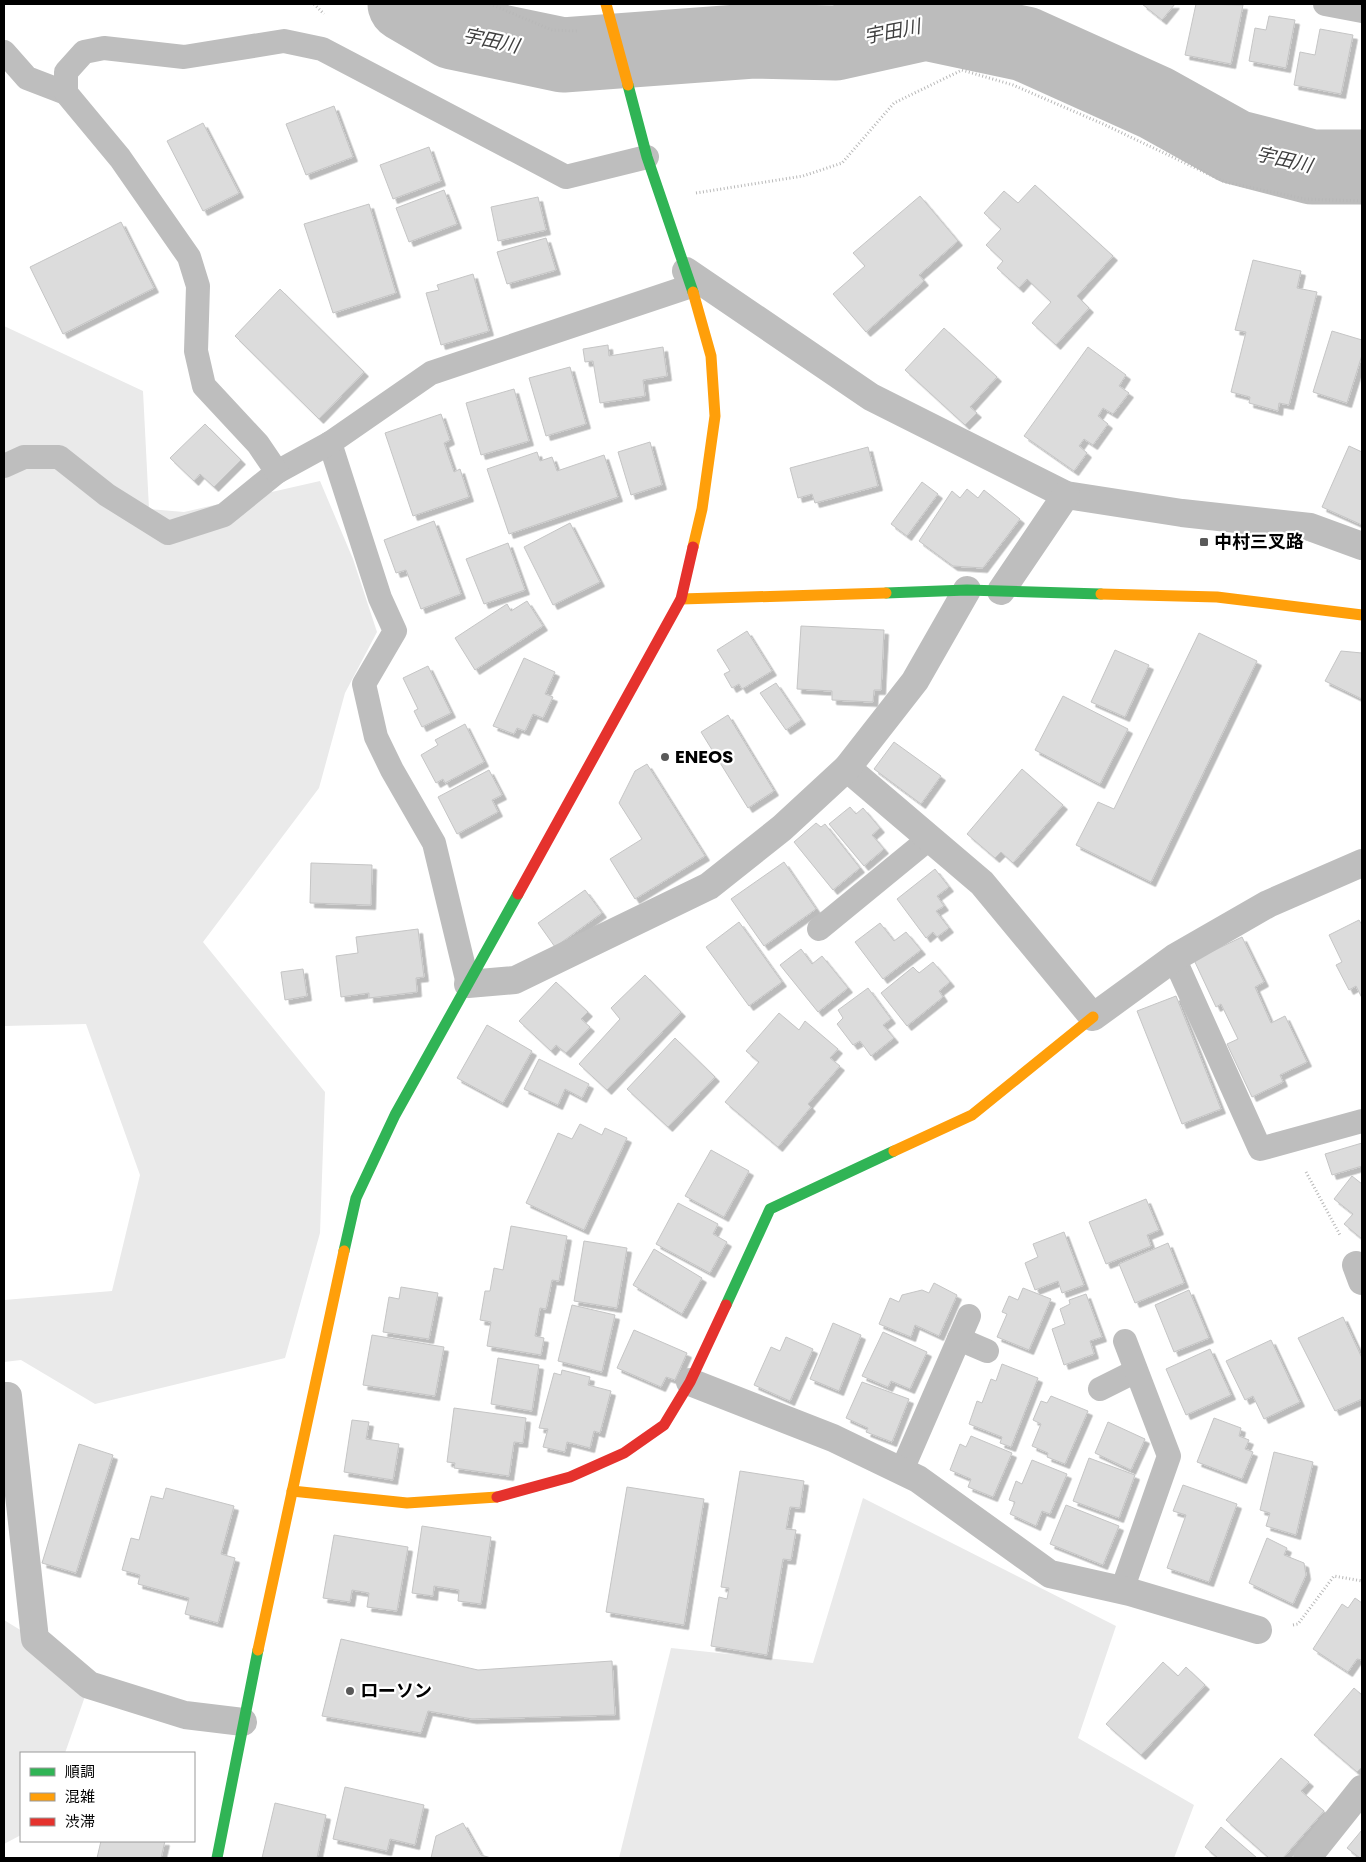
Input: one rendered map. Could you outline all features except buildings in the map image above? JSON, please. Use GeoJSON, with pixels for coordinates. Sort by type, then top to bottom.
{"type":"FeatureCollection","features":[{"type":"Feature","properties":{"kind":"street"},"geometry":{"type":"LineString","coordinates":[[217,1858],[243,1722],[336,1278],[356,1198],[395,1114],[681,598],[702,508],[715,416],[711,356],[688,278],[647,157],[606,4]]}},
{"type":"Feature","properties":{"kind":"street"},"geometry":{"type":"LineString","coordinates":[[688,278],[871,398],[1066,495],[1182,512],[1310,526],[1362,546]]}},
{"type":"Feature","properties":{"kind":"street"},"geometry":{"type":"LineString","coordinates":[[1001,591],[1066,495]]}},
{"type":"Feature","properties":{"kind":"street"},"geometry":{"type":"LineString","coordinates":[[681,598],[967,590],[1217,597],[1362,615]]}},
{"type":"Feature","properties":{"kind":"street"},"geometry":{"type":"LineString","coordinates":[[468,984],[515,980],[709,886],[782,828],[847,768],[914,681],[967,590]]}},
{"type":"Feature","properties":{"kind":"street"},"geometry":{"type":"LineString","coordinates":[[847,768],[982,883],[1093,1017]]}},
{"type":"Feature","properties":{"kind":"street"},"geometry":{"type":"LineString","coordinates":[[292,1491],[407,1502],[500,1497],[570,1477],[624,1453],[664,1426],[690,1382],[770,1209],[972,1115],[1093,1017],[1174,958],[1268,904],[1362,863]]}},
{"type":"Feature","properties":{"kind":"street"},"geometry":{"type":"LineString","coordinates":[[690,1382],[833,1438],[902,1470],[918,1479],[1050,1574],[1122,1590],[1258,1630]]}},
{"type":"Feature","properties":{"kind":"street"},"geometry":{"type":"LineString","coordinates":[[4,1396],[8,1396],[35,1639],[89,1685],[185,1715],[243,1722]]}},
{"type":"Feature","properties":{"kind":"street"},"geometry":{"type":"LineString","coordinates":[[1307,1858],[1362,1789]]}},
{"type":"Feature","properties":{"kind":"lane"},"geometry":{"type":"LineString","coordinates":[[1325,4],[1362,11]]}},
{"type":"Feature","properties":{"kind":"lane"},"geometry":{"type":"LineString","coordinates":[[66,93],[66,72],[84,52],[104,48],[184,57],[284,41],[322,49],[566,177],[647,157]]}},
{"type":"Feature","properties":{"kind":"lane"},"geometry":{"type":"LineString","coordinates":[[4,52],[27,78],[66,93],[120,158],[189,257],[198,286],[196,351],[204,386],[258,444],[278,472]]}},
{"type":"Feature","properties":{"kind":"lane"},"geometry":{"type":"LineString","coordinates":[[4,466],[24,457],[59,457],[107,495],[168,533],[224,515],[278,472],[330,443],[431,374],[688,278]]}},
{"type":"Feature","properties":{"kind":"lane"},"geometry":{"type":"LineString","coordinates":[[330,443],[380,598],[395,631],[364,684],[376,737],[392,770],[434,843],[468,984]]}},
{"type":"Feature","properties":{"kind":"lane"},"geometry":{"type":"LineString","coordinates":[[819,929],[930,838]]}},
{"type":"Feature","properties":{"kind":"lane"},"geometry":{"type":"LineString","coordinates":[[1174,958],[1260,1149],[1362,1121]]}},
{"type":"Feature","properties":{"kind":"lane"},"geometry":{"type":"LineString","coordinates":[[902,1470],[969,1316]]}},
{"type":"Feature","properties":{"kind":"lane"},"geometry":{"type":"LineString","coordinates":[[959,1339],[987,1351]]}},
{"type":"Feature","properties":{"kind":"lane"},"geometry":{"type":"LineString","coordinates":[[1122,1590],[1169,1456],[1125,1341]]}},
{"type":"Feature","properties":{"kind":"lane"},"geometry":{"type":"LineString","coordinates":[[1100,1389],[1136,1371]]}},
{"type":"Feature","properties":{"kind":"path"},"geometry":{"type":"LineString","coordinates":[[490,4],[552,30],[577,31],[612,21]]}},
{"type":"Feature","properties":{"kind":"path"},"geometry":{"type":"LineString","coordinates":[[661,198],[803,176],[842,163],[894,103],[962,70],[1013,85],[1103,124],[1225,182],[1305,198],[1362,201]]}},
{"type":"Feature","properties":{"kind":"path"},"geometry":{"type":"LineString","coordinates":[[1289,1140],[1359,1273]]}},
{"type":"Feature","properties":{"kind":"path"},"geometry":{"type":"LineString","coordinates":[[1258,1630],[1298,1624],[1334,1576],[1362,1581]]}},
{"type":"Feature","properties":{"kind":"shaded area"},"geometry":{"type":"Polygon","coordinates":[[[4,326],[143,391],[149,509],[184,512],[320,481],[353,559],[377,632],[345,693],[319,788],[203,942],[325,1092],[320,1233],[285,1358],[95,1404],[21,1360],[4,1362],[4,1300],[112,1291],[140,1175],[86,1024],[4,1026],[4,326]]]}},
{"type":"Feature","properties":{"kind":"shaded area"},"geometry":{"type":"Polygon","coordinates":[[[863,1498],[1116,1626],[1078,1738],[1194,1805],[1174,1858],[619,1858],[671,1648],[813,1663],[863,1498]]]}},
{"type":"Feature","properties":{"kind":"shaded area"},"geometry":{"type":"Polygon","coordinates":[[[4,1620],[35,1639],[89,1685],[65,1752],[20,1752],[20,1836],[4,1844],[4,1620]]]}},
{"type":"Feature","properties":{"kind":"waterway","name":"宇田川"},"geometry":{"type":"LineString","coordinates":[[405,4],[453,32],[563,55],[753,41],[836,43],[926,23],[1025,44],[1156,103],[1235,147],[1312,167],[1362,167]]}},
{"type":"Feature","properties":{"kind":"traffic: fast"},"geometry":{"type":"LineString","coordinates":[[628,85],[647,157],[693,292]]}},
{"type":"Feature","properties":{"kind":"traffic: fast"},"geometry":{"type":"LineString","coordinates":[[886,593],[967,590],[1101,594]]}},
{"type":"Feature","properties":{"kind":"traffic: fast"},"geometry":{"type":"LineString","coordinates":[[344,1251],[356,1198],[395,1115],[518,894]]}},
{"type":"Feature","properties":{"kind":"traffic: fast"},"geometry":{"type":"LineString","coordinates":[[726,1305],[770,1209],[894,1151]]}},
{"type":"Feature","properties":{"kind":"traffic: fast"},"geometry":{"type":"LineString","coordinates":[[217,1858],[258,1650]]}},
{"type":"Feature","properties":{"kind":"traffic: slow"},"geometry":{"type":"LineString","coordinates":[[606,4],[628,85]]}},
{"type":"Feature","properties":{"kind":"traffic: slow"},"geometry":{"type":"LineString","coordinates":[[693,292],[711,356],[715,416],[702,509],[693,547]]}},
{"type":"Feature","properties":{"kind":"traffic: slow"},"geometry":{"type":"LineString","coordinates":[[681,599],[886,593]]}},
{"type":"Feature","properties":{"kind":"traffic: slow"},"geometry":{"type":"LineString","coordinates":[[1101,594],[1217,597],[1362,615]]}},
{"type":"Feature","properties":{"kind":"traffic: slow"},"geometry":{"type":"LineString","coordinates":[[894,1151],[972,1115],[1093,1017]]}},
{"type":"Feature","properties":{"kind":"traffic: slow"},"geometry":{"type":"LineString","coordinates":[[258,1650],[344,1251]]}},
{"type":"Feature","properties":{"kind":"traffic: slow"},"geometry":{"type":"LineString","coordinates":[[292,1491],[407,1503],[497,1497]]}},
{"type":"Feature","properties":{"kind":"traffic: jam"},"geometry":{"type":"LineString","coordinates":[[518,894],[681,599],[693,547]]}},
{"type":"Feature","properties":{"kind":"traffic: jam"},"geometry":{"type":"LineString","coordinates":[[497,1497],[570,1477],[624,1453],[664,1425],[690,1382],[726,1305]]}},
{"type":"Feature","properties":{"kind":"place","name":"中村三叉路"},"geometry":{"type":"Point","coordinates":[1204,542]}},
{"type":"Feature","properties":{"kind":"place","name":"ENEOS"},"geometry":{"type":"Point","coordinates":[665,757]}},
{"type":"Feature","properties":{"kind":"place","name":"ローソン"},"geometry":{"type":"Point","coordinates":[350,1691]}}]}
